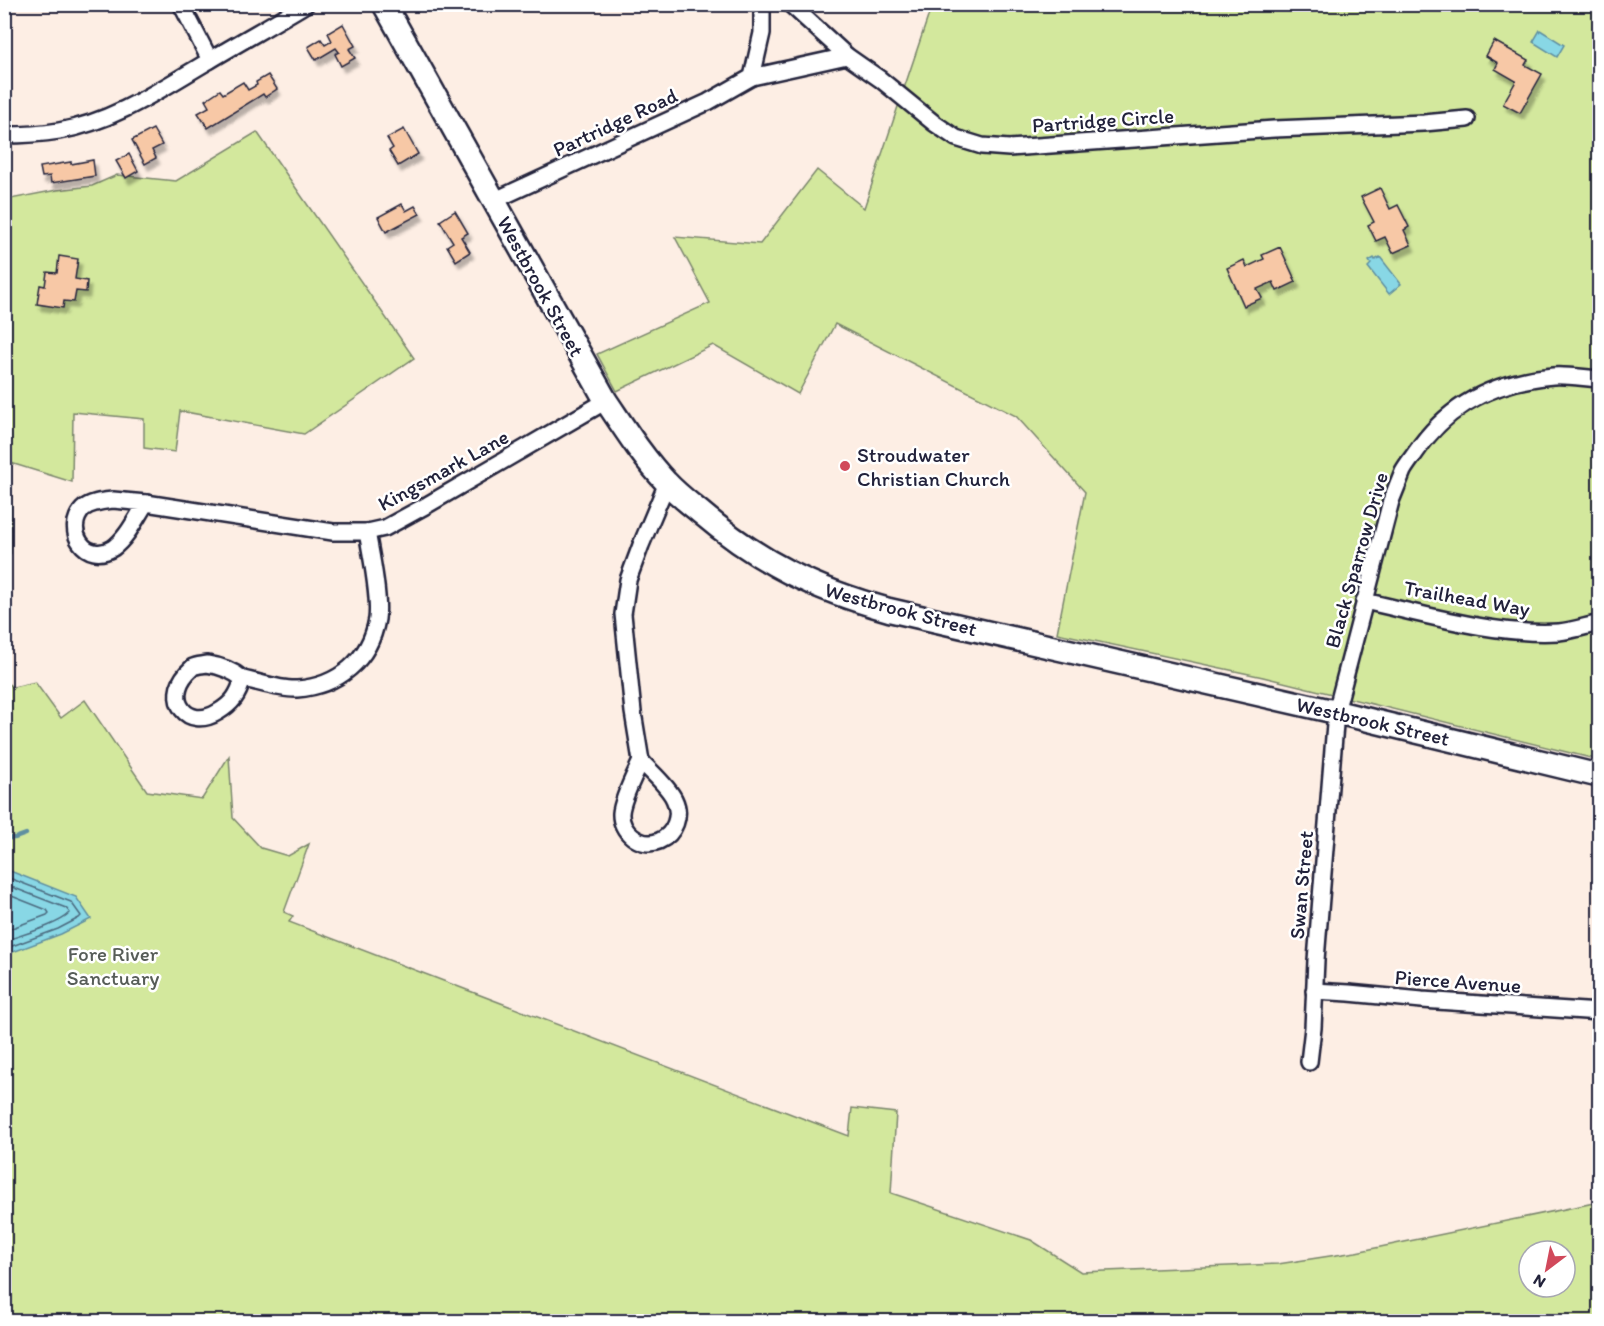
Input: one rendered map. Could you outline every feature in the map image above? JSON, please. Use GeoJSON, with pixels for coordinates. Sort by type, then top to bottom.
{"type":"FeatureCollection","features":[{"type":"Feature","properties":{"kind":"main road","name":"Westbrook Street"},"geometry":{"type":"LineString","coordinates":[[384,4],[606,402],[633,441],[667,483],[741,545],[805,581],[856,601],[929,620],[1336,712],[1599,776]]}},
{"type":"Feature","properties":{"kind":"street"},"geometry":{"type":"LineString","coordinates":[[181,4],[210,60]]}},
{"type":"Feature","properties":{"kind":"street"},"geometry":{"type":"LineString","coordinates":[[4,135],[61,131],[93,122],[124,109],[306,4]]}},
{"type":"Feature","properties":{"kind":"street"},"geometry":{"type":"LineString","coordinates":[[752,77],[762,33],[762,4]]}},
{"type":"Feature","properties":{"kind":"street","name":"Partridge Circle"},"geometry":{"type":"LineString","coordinates":[[790,4],[847,56],[880,79],[934,123],[956,138],[981,146],[1009,148],[1274,129],[1467,119]]}},
{"type":"Feature","properties":{"kind":"street","name":"Partridge Road"},"geometry":{"type":"LineString","coordinates":[[493,201],[708,102],[752,77],[847,56]]}},
{"type":"Feature","properties":{"kind":"street","name":"Black Sparrow Drive"},"geometry":{"type":"LineString","coordinates":[[1336,712],[1391,501],[1404,469],[1424,439],[1445,417],[1467,401],[1492,389],[1524,380],[1556,376],[1599,379]]}},
{"type":"Feature","properties":{"kind":"street","name":"Kingsmark Lane"},"geometry":{"type":"LineString","coordinates":[[146,503],[125,535],[113,548],[99,553],[86,550],[77,540],[75,524],[84,508],[99,501],[113,500],[146,503],[333,532],[367,532],[385,528],[606,402]]}},
{"type":"Feature","properties":{"kind":"street"},"geometry":{"type":"LineString","coordinates":[[641,761],[674,798],[678,812],[674,830],[658,842],[645,843],[632,837],[624,827],[621,812],[641,761],[623,614],[628,580],[667,483]]}},
{"type":"Feature","properties":{"kind":"street"},"geometry":{"type":"LineString","coordinates":[[243,679],[295,689],[317,686],[348,671],[362,656],[377,618],[367,532]]}},
{"type":"Feature","properties":{"kind":"street","name":"Trailhead Way"},"geometry":{"type":"LineString","coordinates":[[1364,601],[1451,621],[1516,631],[1560,632],[1599,623]]}},
{"type":"Feature","properties":{"kind":"street","name":"Swan Street"},"geometry":{"type":"LineString","coordinates":[[1309,1062],[1336,712]]}},
{"type":"Feature","properties":{"kind":"street","name":"Pierce Avenue"},"geometry":{"type":"LineString","coordinates":[[1314,991],[1599,1012]]}},
{"type":"Feature","properties":{"kind":"green space"},"geometry":{"type":"Polygon","coordinates":[[[930,5],[1599,5],[1599,760],[1263,677],[1057,633],[1085,492],[1016,416],[835,324],[798,394],[713,345],[617,391],[597,354],[710,303],[675,237],[760,244],[817,170],[864,208],[931,8],[930,5]]]}},
{"type":"Feature","properties":{"kind":"green space"},"geometry":{"type":"Polygon","coordinates":[[[257,132],[414,358],[304,434],[180,411],[175,452],[144,448],[144,419],[73,412],[72,482],[11,463],[11,553],[5,564],[5,200],[92,186],[117,175],[176,181],[257,132]]]}},
{"type":"Feature","properties":{"kind":"green space","name":"Fore River Sanctuary"},"geometry":{"type":"Polygon","coordinates":[[[4,681],[13,687],[35,682],[61,718],[85,700],[147,791],[202,799],[229,756],[233,818],[261,848],[288,856],[309,844],[284,912],[293,916],[289,922],[849,1136],[852,1108],[896,1113],[891,1193],[1031,1240],[1081,1272],[1278,1264],[1356,1252],[1599,1202],[1599,1321],[5,1321],[4,681]]]}},
{"type":"Feature","properties":{"kind":"water"},"geometry":{"type":"Polygon","coordinates":[[[1540,30],[1564,45],[1557,57],[1533,42],[1540,30]]]}},
{"type":"Feature","properties":{"kind":"water"},"geometry":{"type":"Polygon","coordinates":[[[1380,257],[1401,284],[1389,294],[1368,267],[1371,264],[1369,261],[1380,257]]]}},
{"type":"Feature","properties":{"kind":"water"},"geometry":{"type":"Polygon","coordinates":[[[5,869],[76,897],[91,919],[61,934],[5,955],[5,869]]]}},
{"type":"Feature","properties":{"kind":"building"},"geometry":{"type":"Polygon","coordinates":[[[343,24],[355,46],[349,49],[355,58],[341,66],[335,54],[339,52],[336,48],[316,60],[308,47],[321,39],[325,45],[332,41],[328,33],[343,24]]]}},
{"type":"Feature","properties":{"kind":"building"},"geometry":{"type":"Polygon","coordinates":[[[1494,41],[1528,60],[1525,65],[1542,74],[1520,113],[1503,104],[1516,81],[1495,69],[1498,63],[1486,56],[1494,41]]]}},
{"type":"Feature","properties":{"kind":"building"},"geometry":{"type":"Polygon","coordinates":[[[268,75],[277,89],[265,97],[263,94],[208,128],[198,113],[209,107],[205,100],[220,90],[223,94],[243,82],[248,90],[268,75]]]}},
{"type":"Feature","properties":{"kind":"building"},"geometry":{"type":"Polygon","coordinates":[[[153,129],[162,145],[152,150],[156,158],[145,164],[132,140],[153,129]]]}},
{"type":"Feature","properties":{"kind":"building"},"geometry":{"type":"Polygon","coordinates":[[[404,129],[418,154],[398,166],[389,151],[393,148],[387,138],[404,129]]]}},
{"type":"Feature","properties":{"kind":"building"},"geometry":{"type":"Polygon","coordinates":[[[129,154],[138,171],[126,178],[116,161],[129,154]]]}},
{"type":"Feature","properties":{"kind":"building"},"geometry":{"type":"Polygon","coordinates":[[[93,160],[95,176],[51,183],[50,176],[42,177],[40,167],[93,160]]]}},
{"type":"Feature","properties":{"kind":"building"},"geometry":{"type":"Polygon","coordinates":[[[1380,188],[1390,209],[1398,205],[1409,227],[1404,230],[1411,245],[1393,253],[1385,237],[1376,241],[1368,225],[1374,222],[1361,197],[1380,188]]]}},
{"type":"Feature","properties":{"kind":"building"},"geometry":{"type":"Polygon","coordinates":[[[402,204],[406,211],[415,206],[420,214],[386,232],[378,217],[402,204]]]}},
{"type":"Feature","properties":{"kind":"building"},"geometry":{"type":"Polygon","coordinates":[[[455,211],[468,233],[461,237],[470,252],[456,261],[447,246],[453,242],[440,221],[455,211]]]}},
{"type":"Feature","properties":{"kind":"building"},"geometry":{"type":"Polygon","coordinates":[[[1280,247],[1296,282],[1277,291],[1273,282],[1257,289],[1262,298],[1244,306],[1227,268],[1244,260],[1247,267],[1264,259],[1262,255],[1280,247]]]}},
{"type":"Feature","properties":{"kind":"building"},"geometry":{"type":"Polygon","coordinates":[[[59,256],[78,259],[75,279],[87,281],[86,292],[76,291],[74,302],[64,301],[63,308],[37,304],[40,285],[45,286],[47,272],[57,273],[59,256]]]}},
{"type":"Feature","properties":{"kind":"waterway"},"geometry":{"type":"LineString","coordinates":[[4,838],[15,838],[26,834]]}},
{"type":"Feature","properties":{"kind":"place","name":"Stroudwater Christian Church"},"geometry":{"type":"Point","coordinates":[845,466]}}]}
